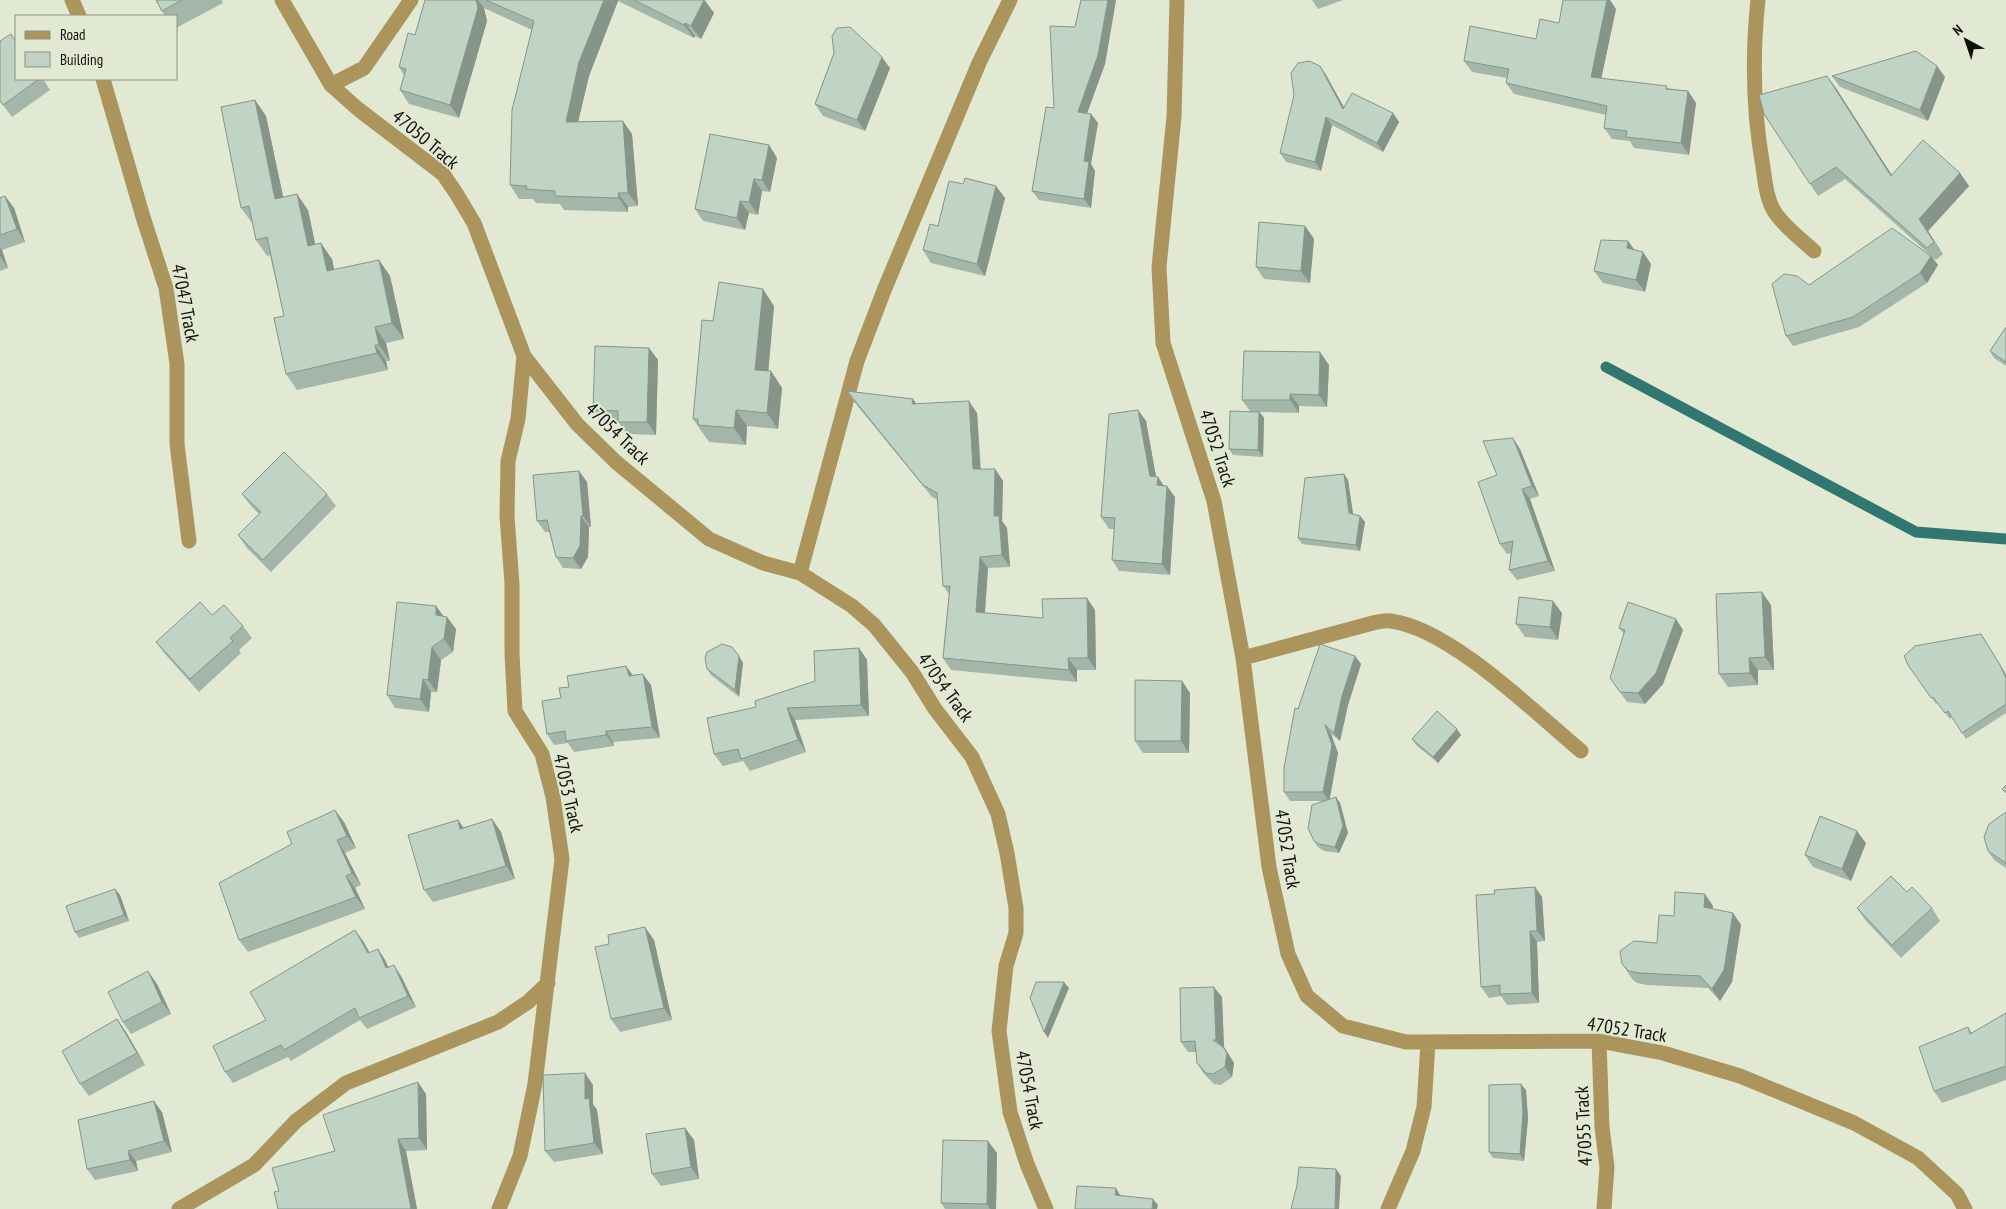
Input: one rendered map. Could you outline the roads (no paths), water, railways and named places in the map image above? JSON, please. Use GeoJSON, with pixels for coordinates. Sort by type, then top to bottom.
{"type":"FeatureCollection","features":[{"type":"Feature","properties":{"kind":"street"},"geometry":{"type":"LineString","coordinates":[[72,0],[79,15]]}},
{"type":"Feature","properties":{"kind":"street","name":"47050 Track"},"geometry":{"type":"LineString","coordinates":[[282,0],[331,85],[358,109],[443,174],[474,223],[524,356]]}},
{"type":"Feature","properties":{"kind":"street"},"geometry":{"type":"LineString","coordinates":[[331,85],[364,68],[411,0]]}},
{"type":"Feature","properties":{"kind":"street"},"geometry":{"type":"LineString","coordinates":[[800,573],[857,361],[885,288],[979,63],[1010,0]]}},
{"type":"Feature","properties":{"kind":"street","name":"47052 Track"},"geometry":{"type":"LineString","coordinates":[[1177,0],[1174,118],[1159,267],[1163,343],[1214,501],[1243,658],[1269,868],[1288,954],[1307,996],[1343,1026],[1406,1042],[1522,1040],[1599,1042],[1662,1053],[1740,1076],[1854,1123],[1918,1158],[1957,1194],[1965,1209]]}},
{"type":"Feature","properties":{"kind":"street"},"geometry":{"type":"LineString","coordinates":[[1758,0],[1753,47],[1754,80],[1757,134],[1768,194],[1776,214],[1814,252]]}},
{"type":"Feature","properties":{"kind":"street","name":"47047 Track"},"geometry":{"type":"LineString","coordinates":[[103,80],[143,217],[166,288],[177,364],[176,444],[189,541]]}},
{"type":"Feature","properties":{"kind":"street","name":"47054 Track"},"geometry":{"type":"LineString","coordinates":[[524,356],[577,424],[616,462],[709,539],[763,563],[800,573],[852,606],[874,625],[912,672],[935,709],[972,757],[998,814],[1012,881],[1016,933],[1006,966],[1001,1000],[999,1031],[1002,1064],[1010,1112],[1027,1164],[1046,1209]]}},
{"type":"Feature","properties":{"kind":"street","name":"47053 Track"},"geometry":{"type":"LineString","coordinates":[[499,1209],[520,1156],[535,1084],[562,859],[553,797],[542,754],[515,712],[512,653],[512,584],[507,516],[508,461],[518,419],[524,356]]}},
{"type":"Feature","properties":{"kind":"street"},"geometry":{"type":"LineString","coordinates":[[1243,658],[1390,620],[1411,626],[1458,650],[1581,751]]}},
{"type":"Feature","properties":{"kind":"street"},"geometry":{"type":"LineString","coordinates":[[179,1209],[254,1165],[296,1121],[346,1083],[498,1022],[528,1002],[548,983]]}},
{"type":"Feature","properties":{"kind":"street","name":"47055 Track"},"geometry":{"type":"LineString","coordinates":[[1599,1042],[1602,1128],[1606,1167],[1604,1209]]}},
{"type":"Feature","properties":{"kind":"street"},"geometry":{"type":"LineString","coordinates":[[1388,1209],[1413,1151],[1424,1107],[1428,1043]]}},
{"type":"Feature","properties":{"kind":"waterway"},"geometry":{"type":"LineString","coordinates":[[1606,367],[1916,532],[2006,539]]}}]}
